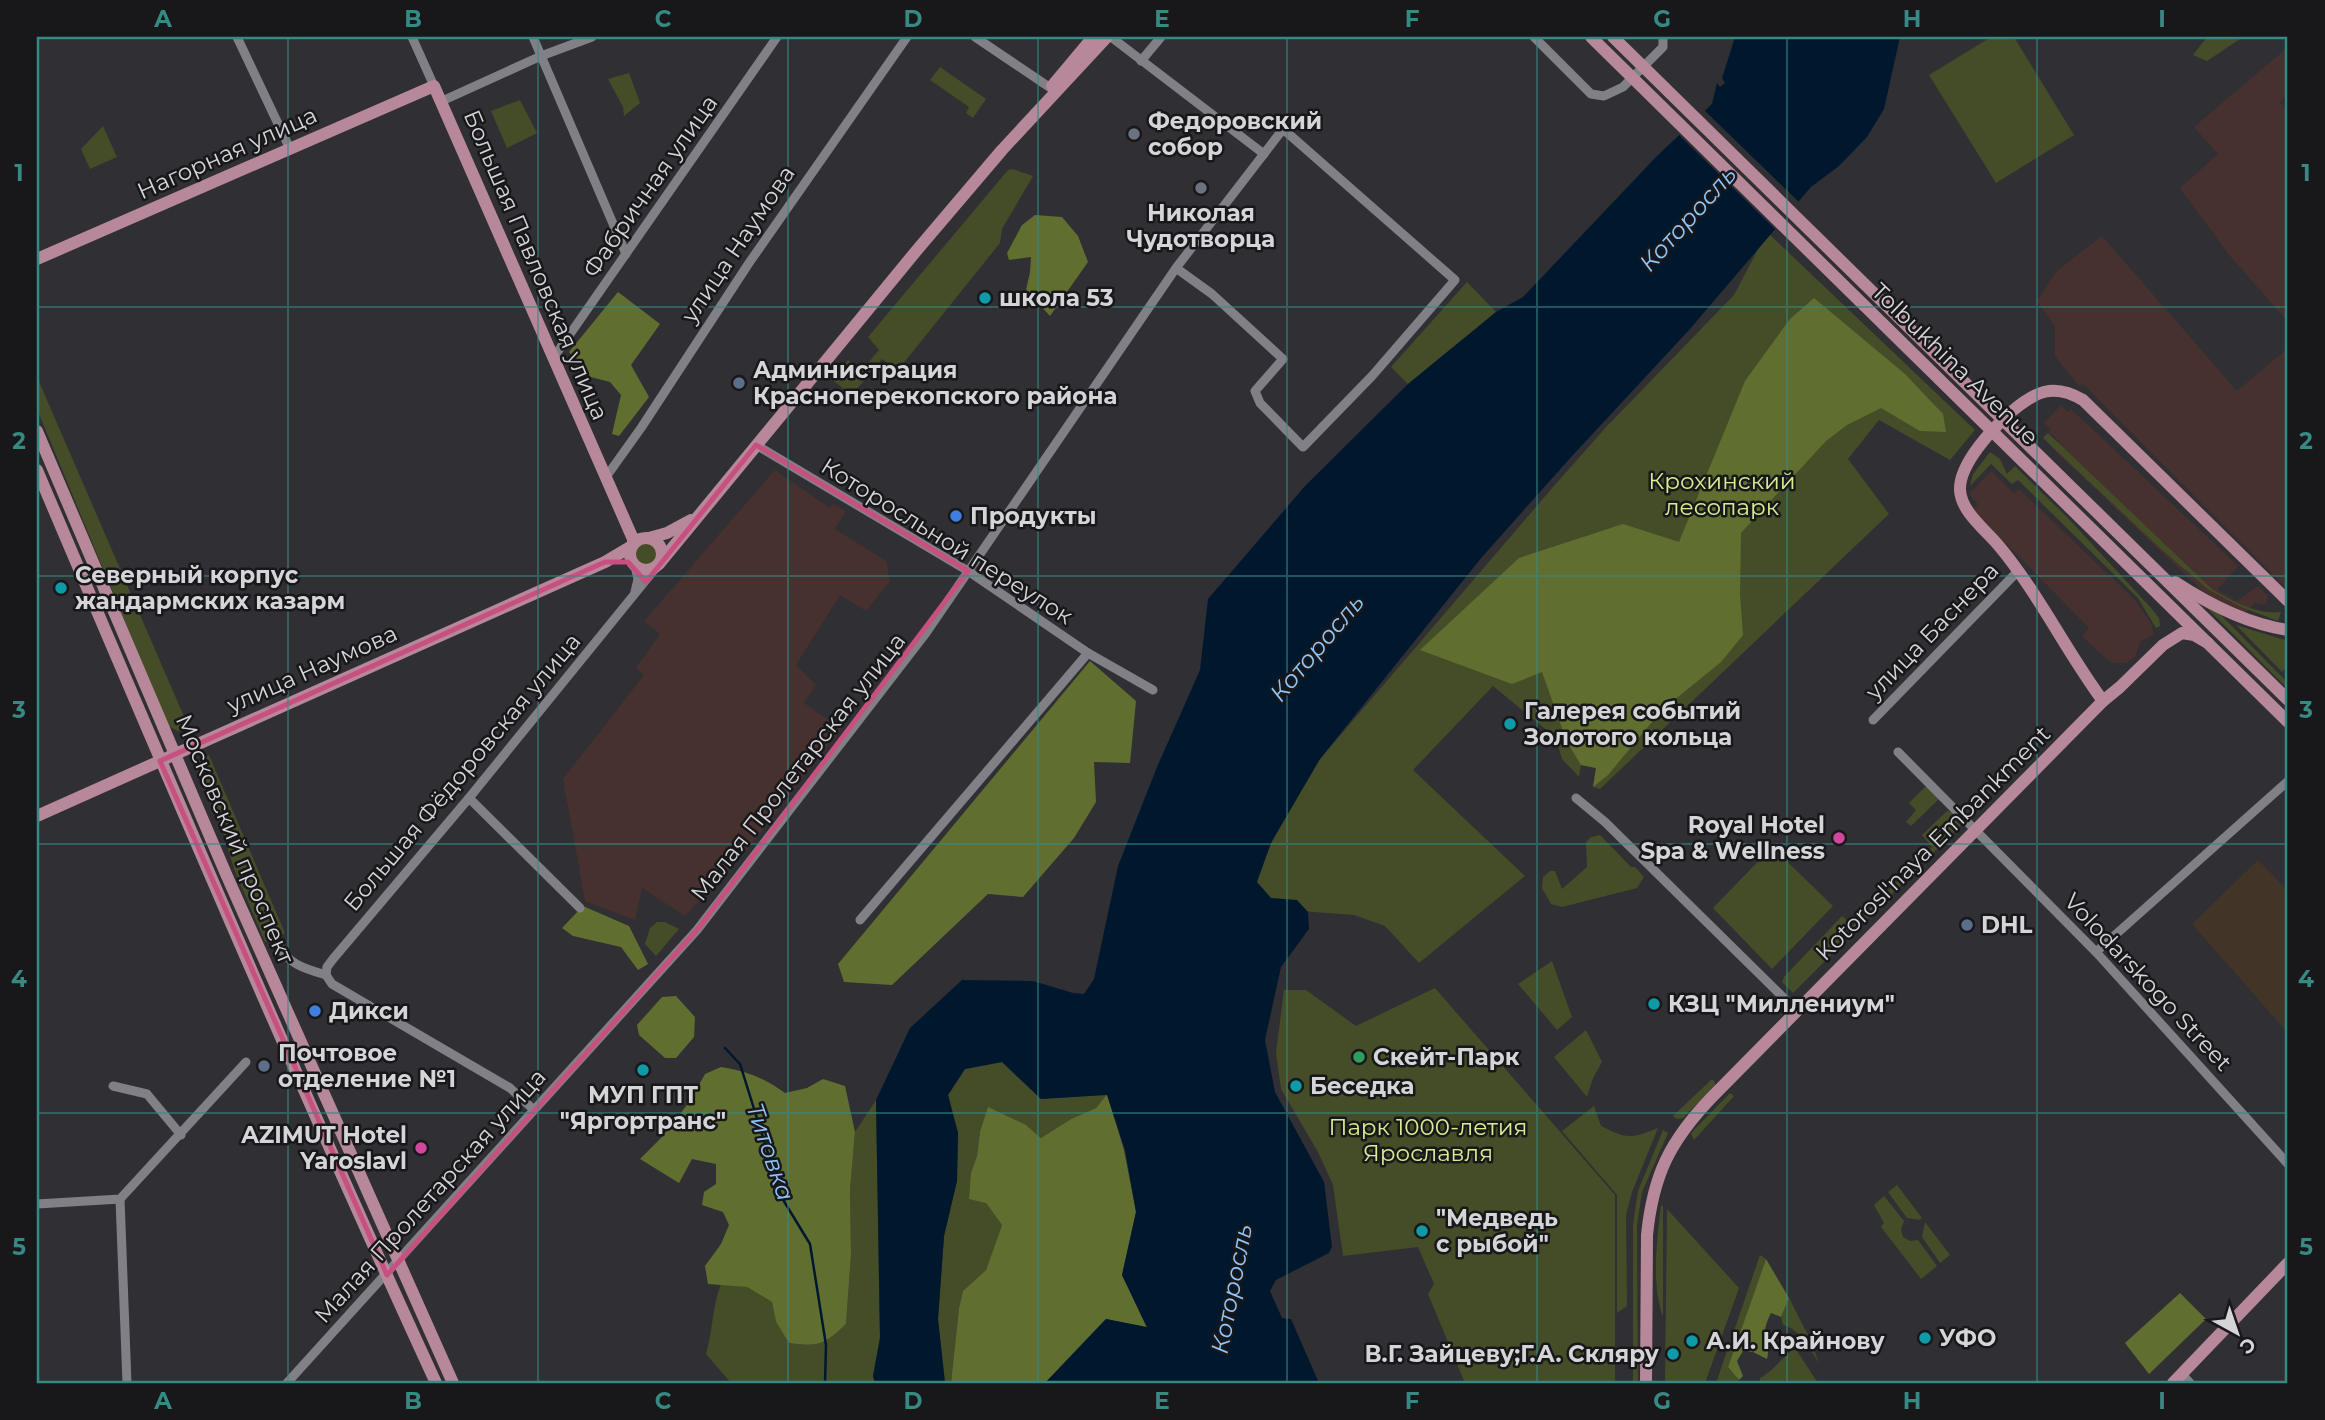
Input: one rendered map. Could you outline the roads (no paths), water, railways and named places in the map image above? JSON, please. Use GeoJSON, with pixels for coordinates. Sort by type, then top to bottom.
{"type":"FeatureCollection","features":[{"type":"Feature","properties":{"kind":"main road","name":"Большая Фёдоровская улица"},"geometry":{"type":"LineString","coordinates":[[659,564],[1053,90],[1093,37]]}},
{"type":"Feature","properties":{"kind":"main road","name":"Большая Фёдоровская улица"},"geometry":{"type":"LineString","coordinates":[[1053,90],[1109,37]]}},
{"type":"Feature","properties":{"kind":"main road","name":"Tolbukhina Avenue"},"geometry":{"type":"LineString","coordinates":[[1591,37],[2288,722]]}},
{"type":"Feature","properties":{"kind":"main road","name":"Tolbukhina Avenue"},"geometry":{"type":"LineString","coordinates":[[1613,37],[2288,700]]}},
{"type":"Feature","properties":{"kind":"main road","name":"Нагорная улица"},"geometry":{"type":"LineString","coordinates":[[37,259],[435,86]]}},
{"type":"Feature","properties":{"kind":"main road","name":"Большая Павловская улица"},"geometry":{"type":"LineString","coordinates":[[435,86],[606,477],[632,545]]}},
{"type":"Feature","properties":{"kind":"main road"},"geometry":{"type":"LineString","coordinates":[[2103,701],[2019,570],[1968,512],[1961,499],[1959,487],[1963,471],[1984,439],[2005,418],[2037,394],[2063,390],[2083,400],[2288,601]]}},
{"type":"Feature","properties":{"kind":"main road","name":"Московский проспект"},"geometry":{"type":"LineString","coordinates":[[37,431],[175,754],[453,1383]]}},
{"type":"Feature","properties":{"kind":"main road","name":"Московский проспект"},"geometry":{"type":"LineString","coordinates":[[37,470],[160,761],[436,1383]]}},
{"type":"Feature","properties":{"kind":"main road","name":"Большая Фёдоровская улица"},"geometry":{"type":"LineString","coordinates":[[648,538],[677,528],[702,511]]}},
{"type":"Feature","properties":{"kind":"main road","name":"Большая Павловская улица"},"geometry":{"type":"LineString","coordinates":[[620,512],[648,538]]}},
{"type":"Feature","properties":{"kind":"main road"},"geometry":{"type":"LineString","coordinates":[[648,538],[661,546],[663,554],[659,564],[648,571],[634,565],[630,553],[632,545],[648,538]]}},
{"type":"Feature","properties":{"kind":"main road","name":"улица Наумова"},"geometry":{"type":"LineString","coordinates":[[37,816],[605,562],[632,545]]}},
{"type":"Feature","properties":{"kind":"main road","name":"улица Наумова"},"geometry":{"type":"LineString","coordinates":[[605,562],[617,559],[634,565]]}},
{"type":"Feature","properties":{"kind":"main road"},"geometry":{"type":"LineString","coordinates":[[2151,566],[2227,612],[2286,629]]}},
{"type":"Feature","properties":{"kind":"main road"},"geometry":{"type":"LineString","coordinates":[[2161,596],[2173,617],[2171,634],[2163,645]]}},
{"type":"Feature","properties":{"kind":"main road"},"geometry":{"type":"LineString","coordinates":[[2163,645],[2182,633],[2194,635],[2208,643]]}},
{"type":"Feature","properties":{"kind":"main road","name":"Kotorosl'naya Embankment"},"geometry":{"type":"LineString","coordinates":[[1646,1383],[1647,1235],[1653,1192],[1663,1162],[1679,1135],[1699,1110],[2103,701],[2163,645]]}},
{"type":"Feature","properties":{"kind":"main road"},"geometry":{"type":"LineString","coordinates":[[2182,1380],[2288,1263]]}},
{"type":"Feature","properties":{"kind":"street"},"geometry":{"type":"LineString","coordinates":[[237,37],[290,149]]}},
{"type":"Feature","properties":{"kind":"street","name":"Большая Павловская улица"},"geometry":{"type":"LineString","coordinates":[[412,37],[435,86]]}},
{"type":"Feature","properties":{"kind":"street"},"geometry":{"type":"LineString","coordinates":[[533,37],[626,254]]}},
{"type":"Feature","properties":{"kind":"street"},"geometry":{"type":"LineString","coordinates":[[442,101],[593,37]]}},
{"type":"Feature","properties":{"kind":"street","name":"Фабричная улица"},"geometry":{"type":"LineString","coordinates":[[554,357],[776,37]]}},
{"type":"Feature","properties":{"kind":"street","name":"улица Наумова"},"geometry":{"type":"LineString","coordinates":[[606,477],[742,274],[907,37]]}},
{"type":"Feature","properties":{"kind":"street"},"geometry":{"type":"LineString","coordinates":[[975,37],[1053,90]]}},
{"type":"Feature","properties":{"kind":"street"},"geometry":{"type":"LineString","coordinates":[[1109,37],[1264,154]]}},
{"type":"Feature","properties":{"kind":"street"},"geometry":{"type":"LineString","coordinates":[[1141,61],[1161,37]]}},
{"type":"Feature","properties":{"kind":"street"},"geometry":{"type":"LineString","coordinates":[[1534,37],[1591,94],[1604,96],[1623,87],[1663,47],[1663,37]]}},
{"type":"Feature","properties":{"kind":"street","name":"Малая Пролетарская улица"},"geometry":{"type":"LineString","coordinates":[[287,1383],[697,930],[926,633],[1176,268],[1283,129],[1455,280],[1372,376],[1303,447],[1260,402],[1255,391],[1283,359],[1220,302],[1176,268]]}},
{"type":"Feature","properties":{"kind":"street","name":"Которосльной переулок"},"geometry":{"type":"LineString","coordinates":[[756,445],[968,571],[1088,653],[1153,690]]}},
{"type":"Feature","properties":{"kind":"street","name":"Большая Фёдоровская улица"},"geometry":{"type":"LineString","coordinates":[[326,975],[327,967],[469,798],[659,564]]}},
{"type":"Feature","properties":{"kind":"street"},"geometry":{"type":"LineString","coordinates":[[633,597],[638,582],[634,565]]}},
{"type":"Feature","properties":{"kind":"street","name":"улица Баснера"},"geometry":{"type":"LineString","coordinates":[[1873,720],[2019,570]]}},
{"type":"Feature","properties":{"kind":"street"},"geometry":{"type":"LineString","coordinates":[[860,920],[1088,653]]}},
{"type":"Feature","properties":{"kind":"street","name":"Volodarskogo Street"},"geometry":{"type":"LineString","coordinates":[[1898,752],[2096,952],[2288,1164]]}},
{"type":"Feature","properties":{"kind":"street"},"geometry":{"type":"LineString","coordinates":[[2096,952],[2288,781]]}},
{"type":"Feature","properties":{"kind":"street"},"geometry":{"type":"LineString","coordinates":[[469,798],[580,908]]}},
{"type":"Feature","properties":{"kind":"street"},"geometry":{"type":"LineString","coordinates":[[1576,798],[1605,822],[1797,1011]]}},
{"type":"Feature","properties":{"kind":"street"},"geometry":{"type":"LineString","coordinates":[[279,945],[284,957],[309,970],[326,975],[331,984],[510,1088],[534,1110]]}},
{"type":"Feature","properties":{"kind":"street"},"geometry":{"type":"LineString","coordinates":[[37,1204],[120,1199],[246,1062]]}},
{"type":"Feature","properties":{"kind":"street"},"geometry":{"type":"LineString","coordinates":[[113,1086],[147,1094],[181,1135]]}},
{"type":"Feature","properties":{"kind":"street"},"geometry":{"type":"LineString","coordinates":[[120,1199],[127,1383]]}},
{"type":"Feature","properties":{"kind":"water","name":"Которосль"},"geometry":{"type":"Polygon","coordinates":[[[1735,37],[1900,37],[1884,109],[1867,137],[1839,166],[1811,187],[1690,329],[1482,557],[1320,759],[1271,843],[1257,882],[1271,898],[1297,900],[1308,912],[1309,929],[1281,967],[1265,1040],[1275,1092],[1324,1182],[1332,1247],[1329,1253],[1276,1280],[1270,1291],[1282,1318],[1291,1319],[1319,1383],[1045,1383],[1106,1319],[1147,1327],[1122,1275],[1136,1212],[1125,1150],[1107,1095],[1041,1099],[1002,1062],[965,1069],[948,1095],[958,1133],[957,1181],[944,1236],[938,1319],[945,1383],[875,1383],[873,1376],[880,1338],[876,1100],[910,1028],[962,980],[1033,981],[1084,994],[1094,979],[1118,866],[1157,767],[1200,670],[1208,599],[1305,486],[1408,384],[1496,312],[1523,297],[1657,156],[1712,104],[1717,83],[1720,87],[1725,83],[1722,78],[1735,37]]]}},
{"type":"Feature","properties":{"kind":"waterway","name":"Титовка"},"geometry":{"type":"LineString","coordinates":[[725,1048],[740,1064],[782,1198],[810,1244],[826,1345],[825,1383]]}},
{"type":"Feature","properties":{"kind":"place","name":"Федоровский собор"},"geometry":{"type":"Point","coordinates":[1134,134]}},
{"type":"Feature","properties":{"kind":"place","name":"Николая Чудотворца"},"geometry":{"type":"Point","coordinates":[1201,188]}},
{"type":"Feature","properties":{"kind":"place","name":"школа 53"},"geometry":{"type":"Point","coordinates":[985,298]}},
{"type":"Feature","properties":{"kind":"place","name":"Администрация Красноперекопского района"},"geometry":{"type":"Point","coordinates":[739,383]}},
{"type":"Feature","properties":{"kind":"place","name":"Продукты"},"geometry":{"type":"Point","coordinates":[956,516]}},
{"type":"Feature","properties":{"kind":"place","name":"Северный корпус жандармских казарм"},"geometry":{"type":"Point","coordinates":[61,588]}},
{"type":"Feature","properties":{"kind":"place","name":"Галерея событий Золотого кольца"},"geometry":{"type":"Point","coordinates":[1510,724]}},
{"type":"Feature","properties":{"kind":"place","name":"Royal Hotel Spa & Wеllness"},"geometry":{"type":"Point","coordinates":[1839,838]}},
{"type":"Feature","properties":{"kind":"place","name":"DHL"},"geometry":{"type":"Point","coordinates":[1967,925]}},
{"type":"Feature","properties":{"kind":"place","name":"КЗЦ \"Миллениум\""},"geometry":{"type":"Point","coordinates":[1654,1004]}},
{"type":"Feature","properties":{"kind":"place","name":"Дикси"},"geometry":{"type":"Point","coordinates":[315,1011]}},
{"type":"Feature","properties":{"kind":"place","name":"Скейт-Парк"},"geometry":{"type":"Point","coordinates":[1359,1057]}},
{"type":"Feature","properties":{"kind":"place","name":"Почтовое отделение №1"},"geometry":{"type":"Point","coordinates":[264,1066]}},
{"type":"Feature","properties":{"kind":"place","name":"МУП ГПТ \"Яргортранс\""},"geometry":{"type":"Point","coordinates":[643,1070]}},
{"type":"Feature","properties":{"kind":"place","name":"Беседка"},"geometry":{"type":"Point","coordinates":[1296,1086]}},
{"type":"Feature","properties":{"kind":"place","name":"AZIMUT Hotel Yaroslavl"},"geometry":{"type":"Point","coordinates":[421,1148]}},
{"type":"Feature","properties":{"kind":"place","name":"\"Медведь с рыбой\""},"geometry":{"type":"Point","coordinates":[1422,1231]}},
{"type":"Feature","properties":{"kind":"place","name":"УФО"},"geometry":{"type":"Point","coordinates":[1925,1338]}},
{"type":"Feature","properties":{"kind":"place","name":"А.И. Крайнову"},"geometry":{"type":"Point","coordinates":[1692,1341]}},
{"type":"Feature","properties":{"kind":"place","name":"В.Г. Зайцеву;Г.А. Скляру"},"geometry":{"type":"Point","coordinates":[1673,1354]}},
{"type":"Feature","properties":{"kind":"park label","name":"Крохинский лесопарк"},"geometry":{"type":"Point","coordinates":[1722,494]}},
{"type":"Feature","properties":{"kind":"park label","name":"Парк 1000-летия Ярославля"},"geometry":{"type":"Point","coordinates":[1428,1140]}}]}
